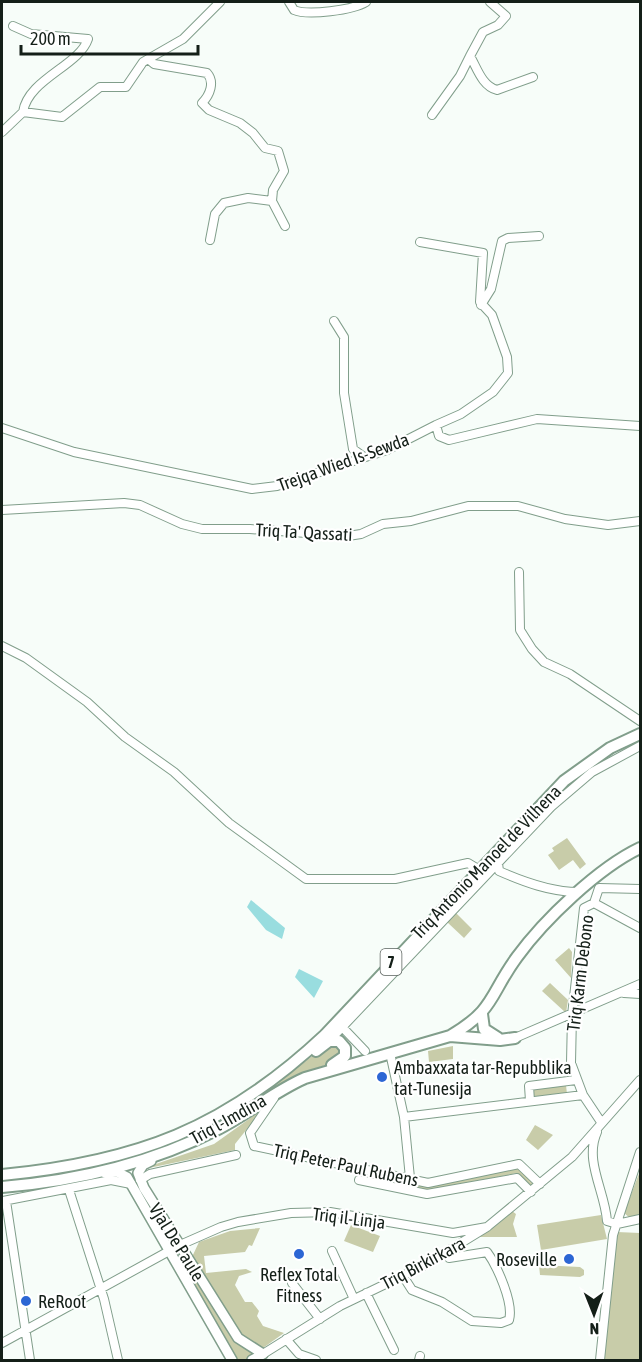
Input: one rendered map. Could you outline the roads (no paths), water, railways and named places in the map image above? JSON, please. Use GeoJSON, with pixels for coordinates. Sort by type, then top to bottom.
{"type":"FeatureCollection","features":[{"type":"Feature","properties":{"kind":"highway","name":"Triq Antonio Manoel de Vilhena"},"geometry":{"type":"LineString","coordinates":[[2,1175],[94,1163],[140,1149],[203,1125],[226,1112],[304,1054],[325,1035],[478,869],[564,781],[610,748],[640,734]]}},
{"type":"Feature","properties":{"kind":"highway"},"geometry":{"type":"LineString","coordinates":[[450,1035],[482,1014],[491,1003],[515,960],[548,919],[606,871],[640,848]]}},
{"type":"Feature","properties":{"kind":"highway"},"geometry":{"type":"LineString","coordinates":[[482,1014],[482,1023],[489,1034],[495,1037],[515,1038]]}},
{"type":"Feature","properties":{"kind":"highway"},"geometry":{"type":"LineString","coordinates":[[450,1035],[500,1040],[515,1038]]}},
{"type":"Feature","properties":{"kind":"highway","name":"Triq l-Imdina"},"geometry":{"type":"LineString","coordinates":[[2,1187],[93,1173],[191,1142],[219,1129],[281,1089],[334,1069],[390,1056],[450,1035]]}},
{"type":"Feature","properties":{"kind":"highway"},"geometry":{"type":"LineString","coordinates":[[226,1112],[260,1092],[329,1041],[339,1041],[345,1048],[345,1056],[281,1089]]}},
{"type":"Feature","properties":{"kind":"main road"},"geometry":{"type":"LineString","coordinates":[[140,1180],[138,1173],[143,1165],[181,1149],[191,1142]]}},
{"type":"Feature","properties":{"kind":"main road"},"geometry":{"type":"LineString","coordinates":[[93,1173],[117,1172],[127,1177],[131,1184]]}},
{"type":"Feature","properties":{"kind":"main road","name":"Vjal De Paule"},"geometry":{"type":"LineString","coordinates":[[140,1180],[238,1338],[263,1354]]}},
{"type":"Feature","properties":{"kind":"main road","name":"Vjal De Paule"},"geometry":{"type":"LineString","coordinates":[[131,1184],[232,1360]]}},
{"type":"Feature","properties":{"kind":"main road"},"geometry":{"type":"LineString","coordinates":[[252,1360],[263,1354]]}},
{"type":"Feature","properties":{"kind":"street"},"geometry":{"type":"LineString","coordinates":[[23,112],[62,117],[100,87],[126,87],[148,59],[191,33],[220,2]]}},
{"type":"Feature","properties":{"kind":"street"},"geometry":{"type":"LineString","coordinates":[[289,2],[294,10],[305,12],[356,8],[366,2]]}},
{"type":"Feature","properties":{"kind":"street"},"geometry":{"type":"LineString","coordinates":[[432,115],[460,76],[483,32],[498,25],[506,16],[490,2]]}},
{"type":"Feature","properties":{"kind":"street"},"geometry":{"type":"LineString","coordinates":[[2,132],[23,112],[24,105],[36,89],[79,52],[88,39],[79,36],[31,34],[13,26]]}},
{"type":"Feature","properties":{"kind":"street"},"geometry":{"type":"LineString","coordinates":[[470,56],[480,75],[492,89],[502,89],[533,77]]}},
{"type":"Feature","properties":{"kind":"street"},"geometry":{"type":"LineString","coordinates":[[148,59],[154,64],[207,73],[211,80],[209,95],[202,103],[205,107],[233,119],[253,133],[265,148],[278,151],[284,171],[273,190],[272,201],[285,226]]}},
{"type":"Feature","properties":{"kind":"street"},"geometry":{"type":"LineString","coordinates":[[210,240],[216,214],[224,203],[248,198],[272,201]]}},
{"type":"Feature","properties":{"kind":"street"},"geometry":{"type":"LineString","coordinates":[[481,305],[491,290],[502,241],[508,238],[539,236]]}},
{"type":"Feature","properties":{"kind":"street"},"geometry":{"type":"LineString","coordinates":[[420,242],[482,251],[481,305]]}},
{"type":"Feature","properties":{"kind":"street","name":"Trejqa Wied Is-Sewda"},"geometry":{"type":"LineString","coordinates":[[2,428],[74,452],[243,489],[277,486],[394,448],[461,414],[492,392],[508,373],[507,357],[492,315],[481,305]]}},
{"type":"Feature","properties":{"kind":"street"},"geometry":{"type":"LineString","coordinates":[[334,321],[344,337],[345,393],[352,444],[356,452],[364,457]]}},
{"type":"Feature","properties":{"kind":"street"},"geometry":{"type":"LineString","coordinates":[[436,425],[439,436],[448,440],[537,419],[640,426]]}},
{"type":"Feature","properties":{"kind":"street","name":"Triq Ta' Qassati"},"geometry":{"type":"LineString","coordinates":[[2,510],[124,502],[140,506],[182,524],[202,529],[250,529],[348,536],[361,534],[383,524],[411,521],[468,506],[518,506],[565,519],[608,525],[640,521]]}},
{"type":"Feature","properties":{"kind":"street"},"geometry":{"type":"LineString","coordinates":[[519,572],[520,630],[544,662],[570,674],[640,721]]}},
{"type":"Feature","properties":{"kind":"street"},"geometry":{"type":"LineString","coordinates":[[2,646],[26,658],[87,702],[125,736],[174,772],[229,823],[306,879],[395,879],[468,863],[478,869]]}},
{"type":"Feature","properties":{"kind":"street"},"geometry":{"type":"LineString","coordinates":[[329,1041],[344,1029],[498,863],[577,784],[592,772],[640,746]]}},
{"type":"Feature","properties":{"kind":"street"},"geometry":{"type":"LineString","coordinates":[[498,863],[499,871],[517,879],[560,892],[580,892]]}},
{"type":"Feature","properties":{"kind":"street","name":"Triq Karm Debono"},"geometry":{"type":"LineString","coordinates":[[601,1122],[583,1095],[571,1063],[572,1016],[584,908],[594,903],[598,892],[604,887],[640,890]]}},
{"type":"Feature","properties":{"kind":"street"},"geometry":{"type":"LineString","coordinates":[[594,903],[640,928]]}},
{"type":"Feature","properties":{"kind":"street"},"geometry":{"type":"LineString","coordinates":[[515,1038],[572,1016],[640,984]]}},
{"type":"Feature","properties":{"kind":"street"},"geometry":{"type":"LineString","coordinates":[[621,993],[640,994]]}},
{"type":"Feature","properties":{"kind":"street"},"geometry":{"type":"LineString","coordinates":[[344,1029],[365,1051]]}},
{"type":"Feature","properties":{"kind":"street"},"geometry":{"type":"LineString","coordinates":[[345,1056],[354,1050],[357,1041]]}},
{"type":"Feature","properties":{"kind":"street"},"geometry":{"type":"LineString","coordinates":[[390,1056],[404,1116],[410,1178]]}},
{"type":"Feature","properties":{"kind":"street"},"geometry":{"type":"LineString","coordinates":[[530,1101],[529,1086],[576,1080]]}},
{"type":"Feature","properties":{"kind":"street","name":"Triq Birkirkara"},"geometry":{"type":"LineString","coordinates":[[263,1354],[354,1299],[403,1276],[487,1227],[572,1157],[587,1149],[601,1122],[640,1080]]}},
{"type":"Feature","properties":{"kind":"street","name":"Triq Peter Paul Rubens"},"geometry":{"type":"LineString","coordinates":[[281,1089],[250,1132],[254,1146],[428,1183],[519,1164],[540,1184]]}},
{"type":"Feature","properties":{"kind":"street"},"geometry":{"type":"LineString","coordinates":[[404,1116],[583,1095]]}},
{"type":"Feature","properties":{"kind":"street"},"geometry":{"type":"LineString","coordinates":[[587,1149],[606,1207],[621,1220],[640,1219]]}},
{"type":"Feature","properties":{"kind":"street"},"geometry":{"type":"LineString","coordinates":[[600,1359],[609,1264],[640,1152]]}},
{"type":"Feature","properties":{"kind":"street"},"geometry":{"type":"LineString","coordinates":[[140,1180],[150,1174],[236,1155]]}},
{"type":"Feature","properties":{"kind":"street"},"geometry":{"type":"LineString","coordinates":[[359,1180],[427,1194],[517,1178],[531,1191]]}},
{"type":"Feature","properties":{"kind":"street"},"geometry":{"type":"LineString","coordinates":[[30,1360],[4,1201],[111,1180],[131,1184]]}},
{"type":"Feature","properties":{"kind":"street"},"geometry":{"type":"LineString","coordinates":[[69,1190],[100,1291],[118,1360]]}},
{"type":"Feature","properties":{"kind":"street","name":"Triq il-Linja"},"geometry":{"type":"LineString","coordinates":[[2,1343],[180,1245],[221,1227],[291,1213],[330,1212],[453,1233],[487,1227]]}},
{"type":"Feature","properties":{"kind":"street"},"geometry":{"type":"LineString","coordinates":[[332,1251],[354,1299]]}},
{"type":"Feature","properties":{"kind":"street"},"geometry":{"type":"LineString","coordinates":[[403,1276],[412,1290],[442,1302],[472,1321],[501,1323],[509,1320],[512,1312],[495,1263],[487,1252],[449,1258],[445,1253]]}},
{"type":"Feature","properties":{"kind":"street"},"geometry":{"type":"LineString","coordinates":[[292,1283],[320,1319]]}},
{"type":"Feature","properties":{"kind":"street"},"geometry":{"type":"LineString","coordinates":[[366,1293],[394,1350]]}},
{"type":"Feature","properties":{"kind":"street"},"geometry":{"type":"LineString","coordinates":[[286,1339],[299,1354],[316,1360]]}},
{"type":"Feature","properties":{"kind":"water"},"geometry":{"type":"Polygon","coordinates":[[[251,900],[285,928],[282,939],[266,930],[247,907],[251,900]]]}},
{"type":"Feature","properties":{"kind":"water"},"geometry":{"type":"Polygon","coordinates":[[[299,969],[323,981],[314,998],[295,977],[299,969]]]}},
{"type":"Feature","properties":{"kind":"place","name":"Ambaxxata tar-Repubblika tat-Tunesija"},"geometry":{"type":"Point","coordinates":[382,1077]}},
{"type":"Feature","properties":{"kind":"place","name":"Reflex Total Fitness"},"geometry":{"type":"Point","coordinates":[299,1254]}},
{"type":"Feature","properties":{"kind":"place","name":"Roseville"},"geometry":{"type":"Point","coordinates":[569,1259]}},
{"type":"Feature","properties":{"kind":"place","name":"ReRoot"},"geometry":{"type":"Point","coordinates":[26,1301]}}]}
